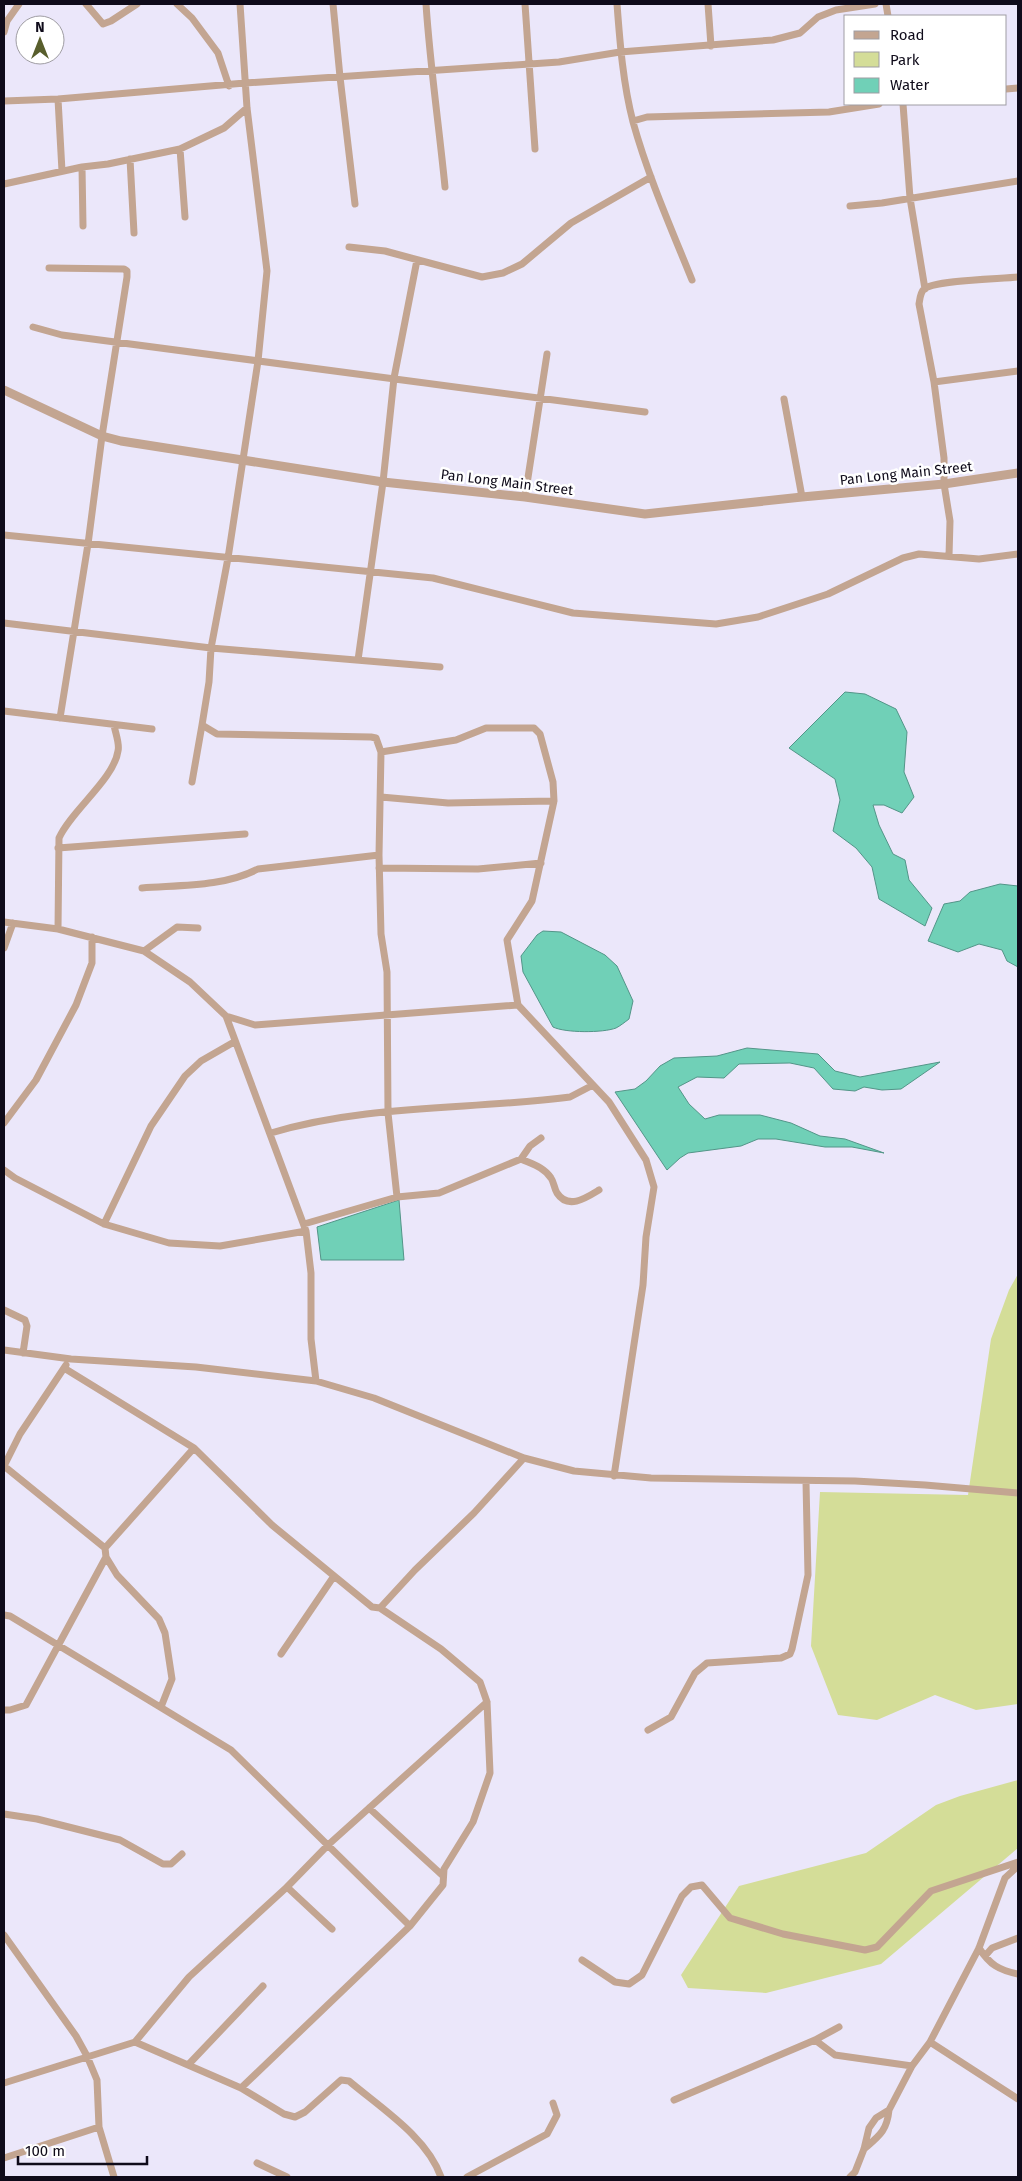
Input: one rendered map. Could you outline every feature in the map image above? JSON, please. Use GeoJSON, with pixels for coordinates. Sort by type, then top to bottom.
{"type":"FeatureCollection","features":[{"type":"Feature","properties":{"kind":"street"},"geometry":{"type":"LineString","coordinates":[[4,32],[7,21],[19,4]]}},
{"type":"Feature","properties":{"kind":"street"},"geometry":{"type":"LineString","coordinates":[[86,4],[103,24],[137,4]]}},
{"type":"Feature","properties":{"kind":"street"},"geometry":{"type":"LineString","coordinates":[[177,4],[192,18],[218,53],[229,86]]}},
{"type":"Feature","properties":{"kind":"street"},"geometry":{"type":"LineString","coordinates":[[192,782],[209,682],[211,648],[228,558],[258,361],[267,271],[247,108],[240,4]]}},
{"type":"Feature","properties":{"kind":"street"},"geometry":{"type":"LineString","coordinates":[[333,4],[355,204]]}},
{"type":"Feature","properties":{"kind":"street"},"geometry":{"type":"LineString","coordinates":[[426,4],[431,71],[445,188]]}},
{"type":"Feature","properties":{"kind":"street"},"geometry":{"type":"LineString","coordinates":[[524,4],[535,149]]}},
{"type":"Feature","properties":{"kind":"street"},"geometry":{"type":"LineString","coordinates":[[617,4],[620,52],[633,121],[651,177],[692,280]]}},
{"type":"Feature","properties":{"kind":"street"},"geometry":{"type":"LineString","coordinates":[[708,4],[711,46]]}},
{"type":"Feature","properties":{"kind":"street"},"geometry":{"type":"LineString","coordinates":[[4,101],[58,99],[229,86],[245,83],[529,64],[581,59],[620,52],[773,40],[800,33],[818,18],[836,10],[875,4]]}},
{"type":"Feature","properties":{"kind":"street"},"geometry":{"type":"LineString","coordinates":[[58,99],[62,171]]}},
{"type":"Feature","properties":{"kind":"street"},"geometry":{"type":"LineString","coordinates":[[633,121],[647,117],[829,112],[873,105]]}},
{"type":"Feature","properties":{"kind":"street"},"geometry":{"type":"LineString","coordinates":[[903,105],[910,198],[925,289]]}},
{"type":"Feature","properties":{"kind":"street"},"geometry":{"type":"LineString","coordinates":[[4,184],[180,149],[224,128],[247,108]]}},
{"type":"Feature","properties":{"kind":"street"},"geometry":{"type":"LineString","coordinates":[[180,149],[185,217]]}},
{"type":"Feature","properties":{"kind":"street"},"geometry":{"type":"LineString","coordinates":[[130,160],[134,233]]}},
{"type":"Feature","properties":{"kind":"street"},"geometry":{"type":"LineString","coordinates":[[82,167],[83,226]]}},
{"type":"Feature","properties":{"kind":"street"},"geometry":{"type":"LineString","coordinates":[[349,247],[385,251],[482,277],[503,274],[522,264],[571,223],[651,177]]}},
{"type":"Feature","properties":{"kind":"street"},"geometry":{"type":"LineString","coordinates":[[850,206],[1018,181]]}},
{"type":"Feature","properties":{"kind":"street"},"geometry":{"type":"LineString","coordinates":[[358,660],[383,482],[394,378],[417,260]]}},
{"type":"Feature","properties":{"kind":"street"},"geometry":{"type":"LineString","coordinates":[[49,268],[124,269],[127,271],[119,342],[102,436],[88,544],[60,718]]}},
{"type":"Feature","properties":{"kind":"street"},"geometry":{"type":"LineString","coordinates":[[949,556],[950,521],[944,484],[945,465],[934,382],[919,304],[920,296],[925,289],[938,284],[1018,277]]}},
{"type":"Feature","properties":{"kind":"street"},"geometry":{"type":"LineString","coordinates":[[33,327],[49,332],[119,342],[645,412]]}},
{"type":"Feature","properties":{"kind":"street"},"geometry":{"type":"LineString","coordinates":[[525,497],[547,354]]}},
{"type":"Feature","properties":{"kind":"street"},"geometry":{"type":"LineString","coordinates":[[934,382],[1018,371]]}},
{"type":"Feature","properties":{"kind":"street","name":"Pan Long Main Street"},"geometry":{"type":"LineString","coordinates":[[4,390],[102,436],[121,441],[383,482],[525,497],[645,514],[944,484],[1018,473]]}},
{"type":"Feature","properties":{"kind":"street"},"geometry":{"type":"LineString","coordinates":[[784,399],[802,497]]}},
{"type":"Feature","properties":{"kind":"street"},"geometry":{"type":"LineString","coordinates":[[4,535],[433,578],[572,613],[716,624],[758,617],[828,594],[903,558],[919,554],[979,560],[1018,554]]}},
{"type":"Feature","properties":{"kind":"street"},"geometry":{"type":"LineString","coordinates":[[4,623],[211,648],[440,668]]}},
{"type":"Feature","properties":{"kind":"street"},"geometry":{"type":"LineString","coordinates":[[4,711],[152,729]]}},
{"type":"Feature","properties":{"kind":"street"},"geometry":{"type":"LineString","coordinates":[[58,929],[58,848],[63,829],[94,792],[112,766],[119,751],[114,724]]}},
{"type":"Feature","properties":{"kind":"street"},"geometry":{"type":"LineString","coordinates":[[202,725],[217,734],[376,738],[381,752],[379,868],[381,934],[387,972],[388,1113],[397,1197]]}},
{"type":"Feature","properties":{"kind":"street"},"geometry":{"type":"LineString","coordinates":[[381,752],[456,740],[486,728],[534,728],[540,734],[553,782],[554,801],[532,901],[506,940],[518,1004],[608,1102],[646,1160],[654,1187],[646,1237],[643,1285],[614,1476]]}},
{"type":"Feature","properties":{"kind":"street"},"geometry":{"type":"LineString","coordinates":[[381,797],[448,803],[554,801]]}},
{"type":"Feature","properties":{"kind":"street"},"geometry":{"type":"LineString","coordinates":[[58,848],[245,834]]}},
{"type":"Feature","properties":{"kind":"street"},"geometry":{"type":"LineString","coordinates":[[142,888],[224,882],[242,878],[258,869],[379,855]]}},
{"type":"Feature","properties":{"kind":"street"},"geometry":{"type":"LineString","coordinates":[[379,868],[478,869],[541,863]]}},
{"type":"Feature","properties":{"kind":"street"},"geometry":{"type":"LineString","coordinates":[[4,922],[58,929],[144,951],[190,982],[226,1016],[255,1025],[518,1004]]}},
{"type":"Feature","properties":{"kind":"street"},"geometry":{"type":"LineString","coordinates":[[4,948],[13,924]]}},
{"type":"Feature","properties":{"kind":"street"},"geometry":{"type":"LineString","coordinates":[[144,951],[177,927],[198,928]]}},
{"type":"Feature","properties":{"kind":"street"},"geometry":{"type":"LineString","coordinates":[[4,1123],[36,1080],[76,1004],[92,963],[92,938]]}},
{"type":"Feature","properties":{"kind":"street"},"geometry":{"type":"LineString","coordinates":[[226,1016],[234,1042],[271,1133],[305,1228],[311,1273],[311,1339],[316,1381]]}},
{"type":"Feature","properties":{"kind":"street"},"geometry":{"type":"LineString","coordinates":[[104,1224],[151,1126],[185,1076],[201,1061],[234,1042]]}},
{"type":"Feature","properties":{"kind":"street"},"geometry":{"type":"LineString","coordinates":[[271,1133],[296,1126],[371,1114],[570,1097],[593,1086]]}},
{"type":"Feature","properties":{"kind":"street"},"geometry":{"type":"LineString","coordinates":[[4,1170],[15,1178],[104,1224],[168,1243],[220,1246],[305,1228],[397,1197],[439,1193],[521,1159],[530,1146],[542,1138]]}},
{"type":"Feature","properties":{"kind":"street"},"geometry":{"type":"LineString","coordinates":[[521,1159],[541,1167],[551,1178],[557,1194],[569,1201],[582,1201],[598,1190]]}},
{"type":"Feature","properties":{"kind":"street"},"geometry":{"type":"LineString","coordinates":[[4,1310],[25,1320],[27,1326],[24,1353]]}},
{"type":"Feature","properties":{"kind":"street"},"geometry":{"type":"LineString","coordinates":[[4,1350],[71,1359],[196,1366],[316,1381],[374,1398],[524,1458],[574,1471],[614,1476],[925,1484],[1018,1493]]}},
{"type":"Feature","properties":{"kind":"street"},"geometry":{"type":"LineString","coordinates":[[71,1359],[20,1434],[4,1466],[105,1548],[106,1557],[117,1575],[158,1619],[165,1633],[172,1679],[162,1708]]}},
{"type":"Feature","properties":{"kind":"street"},"geometry":{"type":"LineString","coordinates":[[64,1368],[194,1448],[272,1525],[372,1608],[380,1608],[441,1648],[480,1682],[487,1702],[490,1773],[473,1822],[442,1875],[442,1885],[410,1926],[241,2088]]}},
{"type":"Feature","properties":{"kind":"street"},"geometry":{"type":"LineString","coordinates":[[105,1548],[194,1448]]}},
{"type":"Feature","properties":{"kind":"street"},"geometry":{"type":"LineString","coordinates":[[380,1608],[415,1570],[474,1513],[524,1458]]}},
{"type":"Feature","properties":{"kind":"street"},"geometry":{"type":"LineString","coordinates":[[648,1730],[671,1717],[695,1673],[708,1663],[781,1658],[790,1654],[808,1575],[806,1482]]}},
{"type":"Feature","properties":{"kind":"street"},"geometry":{"type":"LineString","coordinates":[[4,1710],[26,1705],[106,1557]]}},
{"type":"Feature","properties":{"kind":"street"},"geometry":{"type":"LineString","coordinates":[[280,1654],[334,1576]]}},
{"type":"Feature","properties":{"kind":"street"},"geometry":{"type":"LineString","coordinates":[[4,1615],[10,1616],[58,1644],[231,1750],[410,1926]]}},
{"type":"Feature","properties":{"kind":"street"},"geometry":{"type":"LineString","coordinates":[[5,2081],[135,2042],[189,1978],[328,1845],[487,1702]]}},
{"type":"Feature","properties":{"kind":"street"},"geometry":{"type":"LineString","coordinates":[[369,1808],[442,1875]]}},
{"type":"Feature","properties":{"kind":"street"},"geometry":{"type":"LineString","coordinates":[[4,1814],[37,1819],[120,1840],[163,1864],[171,1864],[182,1854]]}},
{"type":"Feature","properties":{"kind":"street"},"geometry":{"type":"LineString","coordinates":[[864,2149],[878,2137],[888,2124],[889,2110],[912,2066],[930,2042],[979,1948],[1005,1878],[1018,1864]]}},
{"type":"Feature","properties":{"kind":"street"},"geometry":{"type":"LineString","coordinates":[[582,1960],[615,1982],[629,1984],[642,1975],[682,1896],[691,1887],[702,1885],[730,1918],[782,1934],[864,1950],[877,1947],[931,1891],[1018,1864]]}},
{"type":"Feature","properties":{"kind":"street"},"geometry":{"type":"LineString","coordinates":[[287,1886],[332,1929]]}},
{"type":"Feature","properties":{"kind":"street"},"geometry":{"type":"LineString","coordinates":[[4,1935],[76,2036],[87,2056],[97,2080],[99,2127],[114,2177]]}},
{"type":"Feature","properties":{"kind":"street"},"geometry":{"type":"LineString","coordinates":[[985,1956],[992,1948],[1018,1938]]}},
{"type":"Feature","properties":{"kind":"street"},"geometry":{"type":"LineString","coordinates":[[979,1948],[1000,1970],[1018,1974]]}},
{"type":"Feature","properties":{"kind":"street"},"geometry":{"type":"LineString","coordinates":[[188,2065],[263,1986]]}},
{"type":"Feature","properties":{"kind":"street"},"geometry":{"type":"LineString","coordinates":[[674,2100],[815,2040],[839,2027]]}},
{"type":"Feature","properties":{"kind":"street"},"geometry":{"type":"LineString","coordinates":[[815,2040],[835,2055],[912,2066]]}},
{"type":"Feature","properties":{"kind":"street"},"geometry":{"type":"LineString","coordinates":[[135,2042],[241,2088],[284,2114],[295,2117],[306,2112],[341,2080],[349,2081],[419,2141],[437,2167],[441,2177]]}},
{"type":"Feature","properties":{"kind":"street"},"geometry":{"type":"LineString","coordinates":[[930,2042],[1018,2099]]}},
{"type":"Feature","properties":{"kind":"street"},"geometry":{"type":"LineString","coordinates":[[467,2177],[547,2134],[557,2115],[553,2103]]}},
{"type":"Feature","properties":{"kind":"street"},"geometry":{"type":"LineString","coordinates":[[854,2176],[869,2128],[876,2118],[889,2110]]}},
{"type":"Feature","properties":{"kind":"street"},"geometry":{"type":"LineString","coordinates":[[4,2158],[99,2127]]}},
{"type":"Feature","properties":{"kind":"street"},"geometry":{"type":"LineString","coordinates":[[257,2163],[287,2177]]}},
{"type":"Feature","properties":{"kind":"green space"},"geometry":{"type":"Polygon","coordinates":[[[1018,1274],[1018,1704],[976,1710],[935,1695],[877,1720],[838,1715],[811,1646],[820,1492],[968,1495],[991,1339],[1009,1290],[1018,1274]]]}},
{"type":"Feature","properties":{"kind":"green space"},"geometry":{"type":"Polygon","coordinates":[[[1018,1780],[1018,1848],[881,1964],[766,1993],[688,1988],[681,1975],[739,1886],[866,1853],[936,1805],[960,1796],[1018,1780]]]}},
{"type":"Feature","properties":{"kind":"water"},"geometry":{"type":"Polygon","coordinates":[[[845,692],[865,694],[896,709],[907,732],[904,772],[914,797],[902,813],[884,805],[873,805],[879,825],[893,854],[905,860],[909,880],[932,908],[925,926],[879,899],[872,867],[856,848],[833,831],[840,800],[835,779],[789,748],[845,692]]]}},
{"type":"Feature","properties":{"kind":"water"},"geometry":{"type":"Polygon","coordinates":[[[1000,884],[1018,886],[1018,967],[1007,961],[1002,950],[979,944],[958,952],[928,941],[944,904],[960,901],[970,892],[1000,884]]]}},
{"type":"Feature","properties":{"kind":"water"},"geometry":{"type":"Polygon","coordinates":[[[543,931],[561,932],[605,955],[617,966],[633,1001],[629,1019],[616,1028],[602,1031],[584,1032],[553,1027],[523,972],[521,956],[537,935],[543,931]]]}},
{"type":"Feature","properties":{"kind":"water"},"geometry":{"type":"Polygon","coordinates":[[[747,1048],[818,1054],[835,1071],[860,1077],[940,1062],[901,1089],[882,1090],[864,1087],[855,1091],[833,1089],[814,1068],[790,1063],[739,1064],[724,1078],[697,1077],[678,1087],[689,1104],[705,1119],[719,1115],[760,1115],[791,1123],[820,1136],[845,1139],[884,1153],[852,1147],[825,1147],[776,1139],[758,1139],[741,1146],[688,1153],[667,1170],[615,1092],[635,1089],[646,1081],[660,1066],[674,1058],[717,1056],[747,1048]]]}},
{"type":"Feature","properties":{"kind":"water"},"geometry":{"type":"Polygon","coordinates":[[[399,1200],[404,1260],[321,1260],[317,1227],[399,1200]]]}}]}
